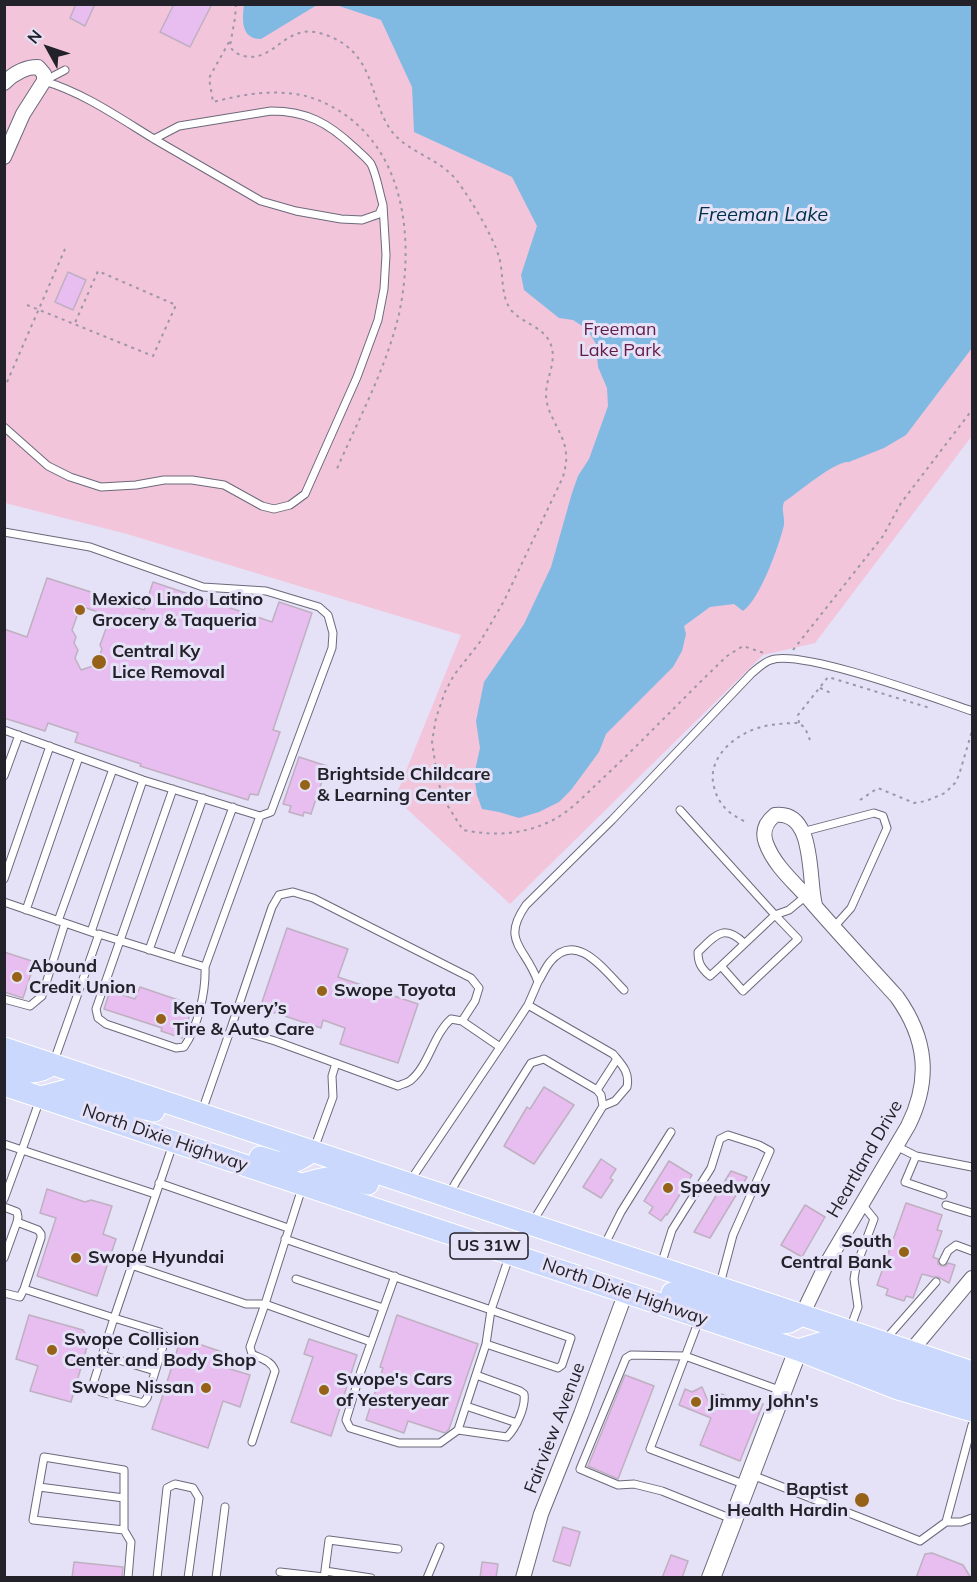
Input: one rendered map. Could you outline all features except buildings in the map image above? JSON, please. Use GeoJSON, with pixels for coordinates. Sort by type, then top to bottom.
{"type":"FeatureCollection","features":[{"type":"Feature","properties":{"kind":"main road","name":"North Dixie Highway"},"geometry":{"type":"LineString","coordinates":[[4,1048],[911,1351],[970,1367]]}},
{"type":"Feature","properties":{"kind":"main road"},"geometry":{"type":"LineString","coordinates":[[4,1068],[26,1073],[45,1070],[52,1064]]}},
{"type":"Feature","properties":{"kind":"main road","name":"North Dixie Highway"},"geometry":{"type":"LineString","coordinates":[[4,1085],[798,1350],[898,1389],[972,1411]]}},
{"type":"Feature","properties":{"kind":"main road"},"geometry":{"type":"LineString","coordinates":[[40,1097],[68,1090],[174,1116],[282,1152],[307,1149]]}},
{"type":"Feature","properties":{"kind":"main road"},"geometry":{"type":"LineString","coordinates":[[134,1128],[144,1123],[154,1124],[277,1163],[293,1164],[307,1149]]}},
{"type":"Feature","properties":{"kind":"main road"},"geometry":{"type":"LineString","coordinates":[[303,1184],[325,1177],[341,1176],[494,1225],[523,1222]]}},
{"type":"Feature","properties":{"kind":"main road"},"geometry":{"type":"LineString","coordinates":[[456,1235],[470,1233],[773,1324],[789,1322],[802,1315]]}},
{"type":"Feature","properties":{"kind":"main road"},"geometry":{"type":"LineString","coordinates":[[798,1350],[824,1342],[972,1392]]}},
{"type":"Feature","properties":{"kind":"street"},"geometry":{"type":"LineString","coordinates":[[4,83],[14,73],[33,67],[42,69],[44,74],[44,81],[23,114],[4,157]]}},
{"type":"Feature","properties":{"kind":"street","name":"Heartland Drive"},"geometry":{"type":"LineString","coordinates":[[802,833],[795,822],[782,815],[769,820],[764,833],[772,855],[897,997],[911,1018],[920,1042],[923,1077],[915,1111],[827,1263],[802,1315]]}},
{"type":"Feature","properties":{"kind":"street"},"geometry":{"type":"LineString","coordinates":[[802,833],[810,856],[810,900]]}},
{"type":"Feature","properties":{"kind":"street"},"geometry":{"type":"LineString","coordinates":[[911,1351],[972,1278]]}},
{"type":"Feature","properties":{"kind":"street","name":"Fairview Avenue"},"geometry":{"type":"LineString","coordinates":[[523,1578],[541,1514],[626,1292]]}},
{"type":"Feature","properties":{"kind":"street"},"geometry":{"type":"LineString","coordinates":[[711,1578],[798,1350]]}},
{"type":"Feature","properties":{"kind":"lane"},"geometry":{"type":"LineString","coordinates":[[44,81],[65,70]]}},
{"type":"Feature","properties":{"kind":"lane"},"geometry":{"type":"LineString","coordinates":[[44,81],[66,87],[96,102],[154,139],[261,201],[296,211],[362,220],[379,214],[383,205]]}},
{"type":"Feature","properties":{"kind":"lane"},"geometry":{"type":"LineString","coordinates":[[4,427],[48,466],[70,477],[101,487],[136,485],[164,480],[192,480],[224,485],[261,506],[274,509],[290,504],[305,494],[360,369],[378,320],[384,289],[386,255],[383,205],[370,163],[338,133],[312,117],[291,111],[241,114],[180,126],[154,139]]}},
{"type":"Feature","properties":{"kind":"lane"},"geometry":{"type":"LineString","coordinates":[[4,532],[90,548],[203,587],[266,591],[319,608],[328,615],[333,633],[332,648],[272,812],[260,816],[143,780],[4,730]]}},
{"type":"Feature","properties":{"kind":"lane"},"geometry":{"type":"LineString","coordinates":[[538,982],[533,968],[516,940],[514,926],[526,905],[612,820],[752,673],[771,660],[792,658],[819,663],[972,711]]}},
{"type":"Feature","properties":{"kind":"lane"},"geometry":{"type":"LineString","coordinates":[[4,776],[19,735]]}},
{"type":"Feature","properties":{"kind":"lane"},"geometry":{"type":"LineString","coordinates":[[4,879],[50,746]]}},
{"type":"Feature","properties":{"kind":"lane"},"geometry":{"type":"LineString","coordinates":[[26,909],[79,757]]}},
{"type":"Feature","properties":{"kind":"lane"},"geometry":{"type":"LineString","coordinates":[[4,999],[30,1006],[42,996],[62,922],[113,769]]}},
{"type":"Feature","properties":{"kind":"lane"},"geometry":{"type":"LineString","coordinates":[[52,1064],[143,780]]}},
{"type":"Feature","properties":{"kind":"lane"},"geometry":{"type":"LineString","coordinates":[[173,789],[96,1009],[98,1018],[106,1024],[176,1048],[184,1047],[190,1038],[206,986],[205,967],[260,816]]}},
{"type":"Feature","properties":{"kind":"lane"},"geometry":{"type":"LineString","coordinates":[[149,950],[203,798]]}},
{"type":"Feature","properties":{"kind":"lane"},"geometry":{"type":"LineString","coordinates":[[177,958],[233,807]]}},
{"type":"Feature","properties":{"kind":"lane"},"geometry":{"type":"LineString","coordinates":[[680,810],[798,939],[743,991],[721,966]]}},
{"type":"Feature","properties":{"kind":"lane"},"geometry":{"type":"LineString","coordinates":[[802,833],[874,813],[884,816],[886,820],[887,828],[851,908],[834,927]]}},
{"type":"Feature","properties":{"kind":"lane"},"geometry":{"type":"LineString","coordinates":[[201,1114],[272,907],[279,895],[293,892],[313,898],[471,978],[479,988],[475,1001],[462,1021]]}},
{"type":"Feature","properties":{"kind":"lane"},"geometry":{"type":"LineString","coordinates":[[744,943],[737,936],[717,933],[698,952],[698,962],[710,976],[775,915],[810,900]]}},
{"type":"Feature","properties":{"kind":"lane"},"geometry":{"type":"LineString","coordinates":[[4,902],[205,967]]}},
{"type":"Feature","properties":{"kind":"lane"},"geometry":{"type":"LineString","coordinates":[[409,1183],[528,1005],[550,961],[563,951],[577,950],[593,957],[624,990]]}},
{"type":"Feature","properties":{"kind":"lane"},"geometry":{"type":"LineString","coordinates":[[523,1222],[603,1106],[615,1101],[627,1087],[628,1073],[613,1054],[528,1005]]}},
{"type":"Feature","properties":{"kind":"lane"},"geometry":{"type":"LineString","coordinates":[[231,1028],[275,1041],[398,1086],[411,1081],[442,1027],[451,1018],[462,1021],[500,1047]]}},
{"type":"Feature","properties":{"kind":"lane"},"geometry":{"type":"LineString","coordinates":[[448,1196],[531,1063],[544,1059],[550,1061],[597,1090],[601,1095],[603,1106]]}},
{"type":"Feature","properties":{"kind":"lane"},"geometry":{"type":"LineString","coordinates":[[597,1090],[617,1059]]}},
{"type":"Feature","properties":{"kind":"lane"},"geometry":{"type":"LineString","coordinates":[[307,1149],[333,1097],[332,1076],[336,1063]]}},
{"type":"Feature","properties":{"kind":"lane"},"geometry":{"type":"LineString","coordinates":[[4,1199],[7,1183],[22,1150],[40,1097]]}},
{"type":"Feature","properties":{"kind":"lane"},"geometry":{"type":"LineString","coordinates":[[603,1248],[621,1212],[671,1132]]}},
{"type":"Feature","properties":{"kind":"lane"},"geometry":{"type":"LineString","coordinates":[[660,1267],[672,1230],[711,1168],[720,1139],[728,1135],[759,1145],[770,1151],[733,1235],[719,1287]]}},
{"type":"Feature","properties":{"kind":"lane"},"geometry":{"type":"LineString","coordinates":[[24,1289],[114,1318],[160,1332],[165,1336],[147,1398],[143,1403],[101,1392],[96,1389],[94,1381],[102,1355],[114,1318],[131,1265],[174,1141]]}},
{"type":"Feature","properties":{"kind":"lane"},"geometry":{"type":"LineString","coordinates":[[4,1144],[155,1194]]}},
{"type":"Feature","properties":{"kind":"lane"},"geometry":{"type":"LineString","coordinates":[[896,1146],[916,1156],[972,1167]]}},
{"type":"Feature","properties":{"kind":"lane"},"geometry":{"type":"LineString","coordinates":[[916,1156],[905,1182],[943,1195]]}},
{"type":"Feature","properties":{"kind":"lane"},"geometry":{"type":"LineString","coordinates":[[159,1183],[288,1228]]}},
{"type":"Feature","properties":{"kind":"lane"},"geometry":{"type":"LineString","coordinates":[[252,1442],[275,1371],[273,1365],[268,1361],[252,1354],[250,1347],[303,1184]]}},
{"type":"Feature","properties":{"kind":"lane"},"geometry":{"type":"LineString","coordinates":[[849,1330],[858,1307],[854,1279],[856,1267],[874,1219],[861,1203]]}},
{"type":"Feature","properties":{"kind":"lane"},"geometry":{"type":"LineString","coordinates":[[946,1205],[972,1213]]}},
{"type":"Feature","properties":{"kind":"lane"},"geometry":{"type":"LineString","coordinates":[[4,1207],[17,1212],[17,1222],[4,1258]]}},
{"type":"Feature","properties":{"kind":"lane"},"geometry":{"type":"LineString","coordinates":[[4,1293],[20,1297],[41,1234],[38,1230],[17,1222]]}},
{"type":"Feature","properties":{"kind":"lane"},"geometry":{"type":"LineString","coordinates":[[285,1239],[568,1335],[571,1338],[562,1365],[558,1368],[486,1344]]}},
{"type":"Feature","properties":{"kind":"lane"},"geometry":{"type":"LineString","coordinates":[[943,1261],[948,1251],[956,1245],[972,1251]]}},
{"type":"Feature","properties":{"kind":"lane"},"geometry":{"type":"LineString","coordinates":[[395,1276],[371,1342],[346,1420],[347,1425],[350,1428],[399,1443],[440,1443],[458,1430],[486,1344],[491,1310],[510,1254]]}},
{"type":"Feature","properties":{"kind":"lane"},"geometry":{"type":"LineString","coordinates":[[131,1265],[246,1304],[265,1304],[371,1342]]}},
{"type":"Feature","properties":{"kind":"lane"},"geometry":{"type":"LineString","coordinates":[[296,1280],[383,1308]]}},
{"type":"Feature","properties":{"kind":"lane"},"geometry":{"type":"LineString","coordinates":[[884,1342],[936,1282]]}},
{"type":"Feature","properties":{"kind":"lane"},"geometry":{"type":"LineString","coordinates":[[699,1317],[650,1449],[748,1480],[920,1541],[946,1522],[961,1522],[972,1518]]}},
{"type":"Feature","properties":{"kind":"lane"},"geometry":{"type":"LineString","coordinates":[[102,1355],[155,1371]]}},
{"type":"Feature","properties":{"kind":"lane"},"geometry":{"type":"LineString","coordinates":[[733,1519],[662,1491],[634,1484],[618,1485],[580,1469],[626,1358],[631,1355],[685,1356],[782,1391]]}},
{"type":"Feature","properties":{"kind":"lane"},"geometry":{"type":"LineString","coordinates":[[458,1430],[507,1437],[517,1423],[525,1400],[524,1394],[520,1391],[476,1375]]}},
{"type":"Feature","properties":{"kind":"lane"},"geometry":{"type":"LineString","coordinates":[[466,1406],[517,1423]]}},
{"type":"Feature","properties":{"kind":"lane"},"geometry":{"type":"LineString","coordinates":[[946,1522],[972,1425]]}},
{"type":"Feature","properties":{"kind":"lane"},"geometry":{"type":"LineString","coordinates":[[124,1530],[33,1520],[44,1458],[124,1470],[124,1530],[131,1542],[128,1578]]}},
{"type":"Feature","properties":{"kind":"lane"},"geometry":{"type":"LineString","coordinates":[[962,1465],[972,1460]]}},
{"type":"Feature","properties":{"kind":"lane"},"geometry":{"type":"LineString","coordinates":[[157,1578],[168,1488],[175,1484],[193,1488],[199,1498],[188,1578]]}},
{"type":"Feature","properties":{"kind":"lane"},"geometry":{"type":"LineString","coordinates":[[39,1487],[124,1498]]}},
{"type":"Feature","properties":{"kind":"lane"},"geometry":{"type":"LineString","coordinates":[[216,1578],[225,1507]]}},
{"type":"Feature","properties":{"kind":"lane"},"geometry":{"type":"LineString","coordinates":[[324,1575],[329,1540],[398,1549]]}},
{"type":"Feature","properties":{"kind":"lane"},"geometry":{"type":"LineString","coordinates":[[427,1578],[440,1547]]}},
{"type":"Feature","properties":{"kind":"lane"},"geometry":{"type":"LineString","coordinates":[[280,1572],[371,1578]]}},
{"type":"Feature","properties":{"kind":"path"},"geometry":{"type":"LineString","coordinates":[[236,4],[230,46],[232,51],[238,55],[254,58],[269,52],[292,36],[309,31],[339,42],[357,56],[367,71],[383,117],[393,133],[447,169],[459,183],[494,244],[502,268],[505,297],[511,309],[543,333],[551,345],[553,358],[546,395],[548,407],[566,454],[563,477],[504,601],[480,642],[454,675],[440,704],[432,742],[438,782],[448,808],[463,830],[488,835],[513,833],[551,821],[596,785],[728,656],[743,646],[765,654]]}},
{"type":"Feature","properties":{"kind":"path"},"geometry":{"type":"LineString","coordinates":[[230,39],[208,78],[213,102],[271,92],[297,94],[327,104],[354,122],[379,149],[393,174],[399,195],[405,258],[404,287],[399,314],[384,362],[336,471]]}},
{"type":"Feature","properties":{"kind":"path"},"geometry":{"type":"LineString","coordinates":[[4,389],[65,249]]}},
{"type":"Feature","properties":{"kind":"path"},"geometry":{"type":"LineString","coordinates":[[27,305],[74,325],[153,356],[176,305],[98,271],[74,325]]}},
{"type":"Feature","properties":{"kind":"path"},"geometry":{"type":"LineString","coordinates":[[792,652],[883,536],[901,503],[972,410]]}},
{"type":"Feature","properties":{"kind":"path"},"geometry":{"type":"LineString","coordinates":[[810,740],[805,728],[799,723],[798,715],[828,677],[939,711]]}},
{"type":"Feature","properties":{"kind":"path"},"geometry":{"type":"LineString","coordinates":[[820,688],[833,694]]}},
{"type":"Feature","properties":{"kind":"path"},"geometry":{"type":"LineString","coordinates":[[744,821],[724,808],[716,794],[712,780],[713,769],[719,754],[755,729],[799,723]]}},
{"type":"Feature","properties":{"kind":"path"},"geometry":{"type":"LineString","coordinates":[[860,800],[878,788],[914,803],[945,793],[959,775],[972,730]]}},
{"type":"Feature","properties":{"kind":"green space","name":"Freeman Lake Park"},"geometry":{"type":"Polygon","coordinates":[[[4,5],[972,5],[972,436],[815,643],[763,655],[510,904],[395,798],[461,635],[127,534],[5,503],[4,5]]]}},
{"type":"Feature","properties":{"kind":"water"},"geometry":{"type":"Polygon","coordinates":[[[244,4],[317,5],[261,39],[250,36],[244,28],[244,4]]]}},
{"type":"Feature","properties":{"kind":"water","name":"Freeman Lake"},"geometry":{"type":"Polygon","coordinates":[[[336,5],[972,5],[972,348],[906,435],[884,448],[834,467],[784,502],[784,525],[778,546],[762,584],[749,605],[743,611],[734,604],[710,607],[684,626],[686,634],[682,651],[673,667],[606,734],[599,752],[571,790],[559,802],[539,812],[519,818],[482,809],[474,775],[480,748],[476,721],[484,682],[524,624],[551,567],[578,476],[589,459],[608,406],[607,388],[598,367],[596,344],[587,329],[573,320],[559,318],[524,290],[521,275],[537,226],[512,177],[414,132],[412,87],[381,20],[336,5]]]}},
{"type":"Feature","properties":{"kind":"place","name":"Mexico Lindo Latino Grocery & Taqueria"},"geometry":{"type":"Point","coordinates":[80,610]}},
{"type":"Feature","properties":{"kind":"place","name":"Central Ky Lice Removal"},"geometry":{"type":"Point","coordinates":[99,662]}},
{"type":"Feature","properties":{"kind":"place","name":"Brightside Childcare & Learning Center"},"geometry":{"type":"Point","coordinates":[305,785]}},
{"type":"Feature","properties":{"kind":"place","name":"Abound Credit Union"},"geometry":{"type":"Point","coordinates":[17,977]}},
{"type":"Feature","properties":{"kind":"place","name":"Swope Toyota"},"geometry":{"type":"Point","coordinates":[322,991]}},
{"type":"Feature","properties":{"kind":"place","name":"Ken Towery’s Tire & Auto Care"},"geometry":{"type":"Point","coordinates":[161,1019]}},
{"type":"Feature","properties":{"kind":"place","name":"Speedway"},"geometry":{"type":"Point","coordinates":[668,1188]}},
{"type":"Feature","properties":{"kind":"place","name":"South Central Bank"},"geometry":{"type":"Point","coordinates":[904,1252]}},
{"type":"Feature","properties":{"kind":"place","name":"Swope Hyundai"},"geometry":{"type":"Point","coordinates":[76,1258]}},
{"type":"Feature","properties":{"kind":"place","name":"Swope Collision Center and Body Shop"},"geometry":{"type":"Point","coordinates":[52,1350]}},
{"type":"Feature","properties":{"kind":"place","name":"Swope Nissan"},"geometry":{"type":"Point","coordinates":[206,1388]}},
{"type":"Feature","properties":{"kind":"place","name":"Swope's Cars of Yesteryear"},"geometry":{"type":"Point","coordinates":[324,1390]}},
{"type":"Feature","properties":{"kind":"place","name":"Jimmy John's"},"geometry":{"type":"Point","coordinates":[696,1402]}},
{"type":"Feature","properties":{"kind":"place","name":"Baptist Health Hardin"},"geometry":{"type":"Point","coordinates":[862,1500]}}]}
